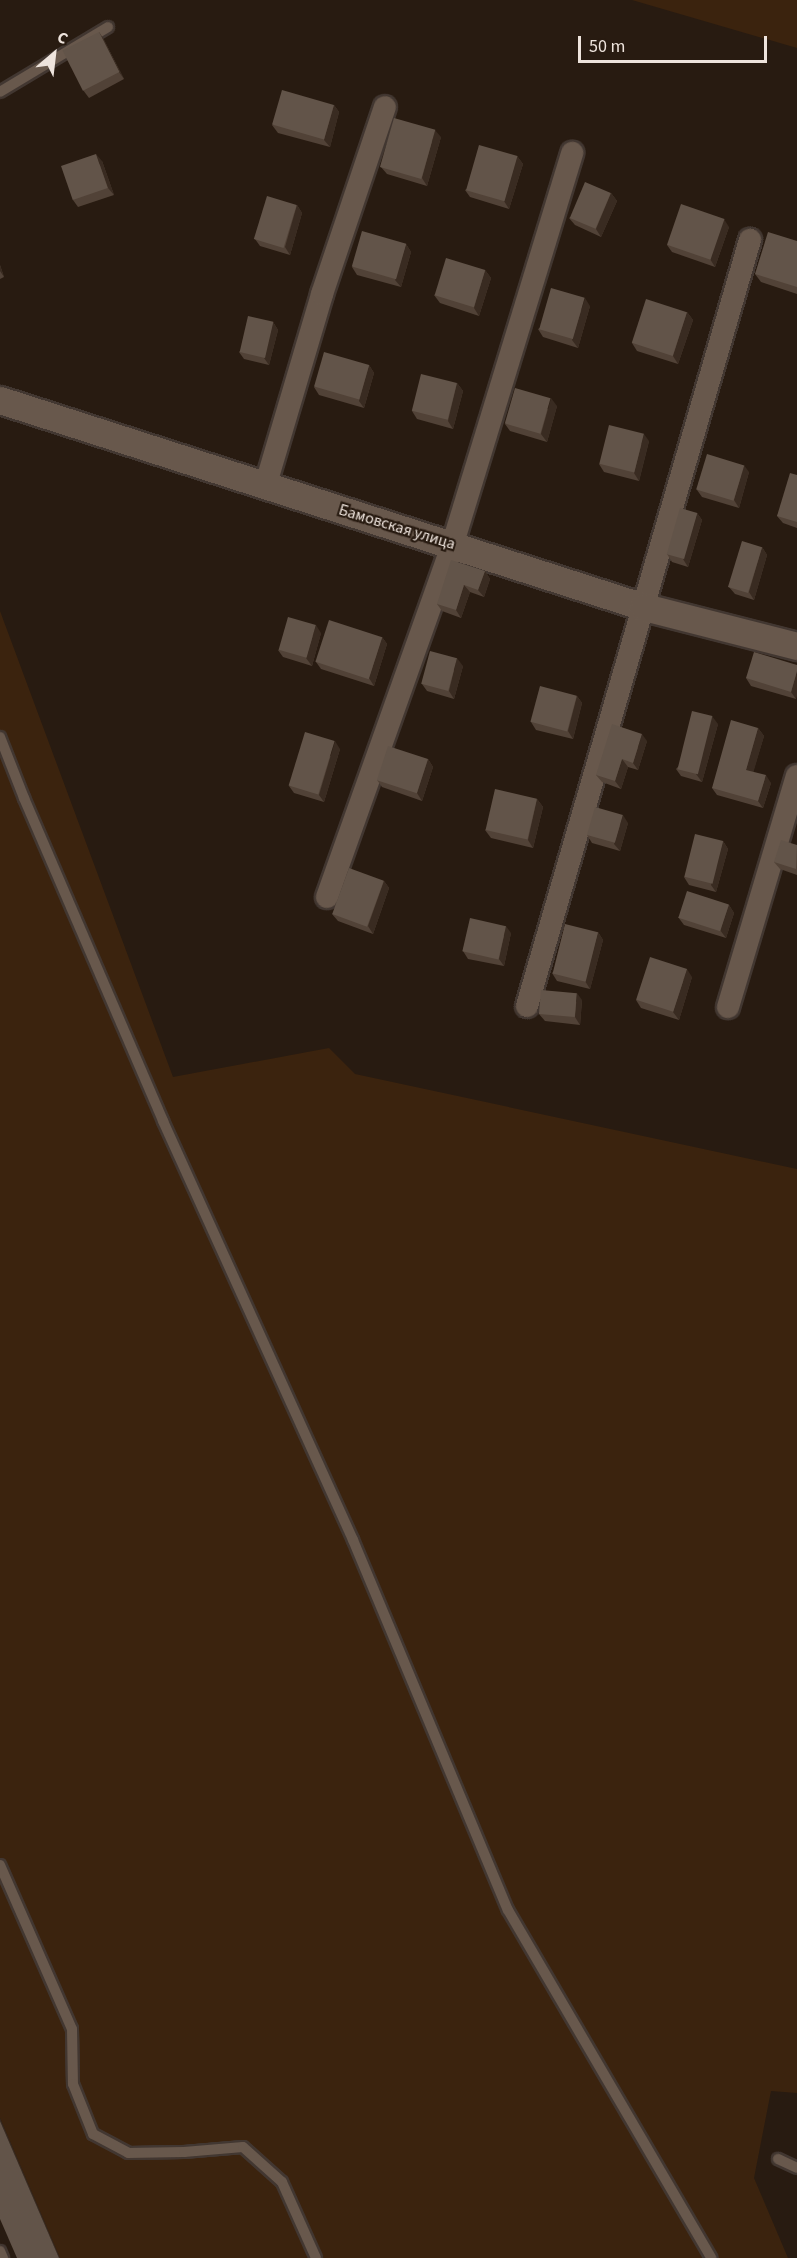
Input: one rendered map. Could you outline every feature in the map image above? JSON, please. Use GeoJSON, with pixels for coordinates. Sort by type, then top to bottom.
{"type":"FeatureCollection","features":[{"type":"Feature","properties":{"kind":"street"},"geometry":{"type":"LineString","coordinates":[[265,487],[322,294],[385,107]]}},
{"type":"Feature","properties":{"kind":"street"},"geometry":{"type":"LineString","coordinates":[[327,897],[453,543],[572,153]]}},
{"type":"Feature","properties":{"kind":"street"},"geometry":{"type":"LineString","coordinates":[[527,1006],[750,240]]}},
{"type":"Feature","properties":{"kind":"street","name":"Бамовская улица"},"geometry":{"type":"LineString","coordinates":[[0,400],[265,487],[453,543],[644,607],[797,646]]}},
{"type":"Feature","properties":{"kind":"street"},"geometry":{"type":"LineString","coordinates":[[728,1006],[797,776]]}},
{"type":"Feature","properties":{"kind":"lane"},"geometry":{"type":"LineString","coordinates":[[0,92],[108,27]]}},
{"type":"Feature","properties":{"kind":"lane"},"geometry":{"type":"LineString","coordinates":[[0,737],[163,1121],[353,1540],[508,1910],[711,2258]]}},
{"type":"Feature","properties":{"kind":"lane"},"geometry":{"type":"LineString","coordinates":[[0,1865],[72,2029],[73,2084],[93,2134],[128,2153],[184,2152],[243,2147],[282,2182],[316,2258]]}},
{"type":"Feature","properties":{"kind":"lane"},"geometry":{"type":"LineString","coordinates":[[778,2158],[797,2168]]}},
{"type":"Feature","properties":{"kind":"lane"},"geometry":{"type":"LineString","coordinates":[[0,2251],[3,2258]]}},
{"type":"Feature","properties":{"kind":"shaded area"},"geometry":{"type":"Polygon","coordinates":[[[632,0],[797,0],[797,48],[632,0]]]}},
{"type":"Feature","properties":{"kind":"shaded area"},"geometry":{"type":"Polygon","coordinates":[[[0,611],[173,1077],[329,1048],[355,1074],[797,1169],[797,2093],[771,2091],[754,2178],[788,2258],[60,2258],[0,2118],[0,611]]]}},
{"type":"Feature","properties":{"kind":"building"},"geometry":{"type":"Polygon","coordinates":[[[99,32],[119,72],[83,91],[62,51],[99,32]]]}},
{"type":"Feature","properties":{"kind":"building"},"geometry":{"type":"Polygon","coordinates":[[[282,90],[334,105],[324,139],[272,125],[282,90]]]}},
{"type":"Feature","properties":{"kind":"building"},"geometry":{"type":"Polygon","coordinates":[[[394,118],[435,130],[421,179],[380,167],[394,118]]]}},
{"type":"Feature","properties":{"kind":"building"},"geometry":{"type":"Polygon","coordinates":[[[479,145],[517,156],[504,201],[466,190],[479,145]]]}},
{"type":"Feature","properties":{"kind":"building"},"geometry":{"type":"Polygon","coordinates":[[[96,154],[108,188],[73,200],[61,166],[96,154]]]}},
{"type":"Feature","properties":{"kind":"building"},"geometry":{"type":"Polygon","coordinates":[[[585,182],[611,193],[596,229],[570,218],[585,182]]]}},
{"type":"Feature","properties":{"kind":"building"},"geometry":{"type":"Polygon","coordinates":[[[267,196],[297,205],[283,248],[254,239],[267,196]]]}},
{"type":"Feature","properties":{"kind":"building"},"geometry":{"type":"Polygon","coordinates":[[[681,204],[724,219],[710,260],[667,245],[681,204]]]}},
{"type":"Feature","properties":{"kind":"building"},"geometry":{"type":"Polygon","coordinates":[[[362,231],[406,244],[396,279],[352,267],[362,231]]]}},
{"type":"Feature","properties":{"kind":"building"},"geometry":{"type":"Polygon","coordinates":[[[768,232],[797,241],[797,287],[755,274],[768,232]]]}},
{"type":"Feature","properties":{"kind":"building"},"geometry":{"type":"Polygon","coordinates":[[[446,258],[485,270],[474,307],[435,295],[446,258]]]}},
{"type":"Feature","properties":{"kind":"building"},"geometry":{"type":"Polygon","coordinates":[[[551,288],[585,298],[573,339],[539,329],[551,288]]]}},
{"type":"Feature","properties":{"kind":"building"},"geometry":{"type":"Polygon","coordinates":[[[646,299],[687,312],[673,356],[632,343],[646,299]]]}},
{"type":"Feature","properties":{"kind":"building"},"geometry":{"type":"Polygon","coordinates":[[[248,316],[273,322],[265,358],[240,352],[248,316]]]}},
{"type":"Feature","properties":{"kind":"building"},"geometry":{"type":"Polygon","coordinates":[[[324,352],[369,365],[359,400],[314,387],[324,352]]]}},
{"type":"Feature","properties":{"kind":"building"},"geometry":{"type":"Polygon","coordinates":[[[421,374],[457,383],[448,420],[412,411],[421,374]]]}},
{"type":"Feature","properties":{"kind":"building"},"geometry":{"type":"Polygon","coordinates":[[[515,388],[551,398],[540,434],[505,424],[515,388]]]}},
{"type":"Feature","properties":{"kind":"building"},"geometry":{"type":"Polygon","coordinates":[[[609,425],[644,434],[634,473],[599,464],[609,425]]]}},
{"type":"Feature","properties":{"kind":"building"},"geometry":{"type":"Polygon","coordinates":[[[707,454],[744,465],[733,501],[696,489],[707,454]]]}},
{"type":"Feature","properties":{"kind":"building"},"geometry":{"type":"Polygon","coordinates":[[[790,473],[797,475],[797,522],[777,516],[790,473]]]}},
{"type":"Feature","properties":{"kind":"building"},"geometry":{"type":"Polygon","coordinates":[[[680,508],[697,513],[684,559],[667,554],[680,508]]]}},
{"type":"Feature","properties":{"kind":"building"},"geometry":{"type":"Polygon","coordinates":[[[742,541],[762,547],[748,593],[728,587],[742,541]]]}},
{"type":"Feature","properties":{"kind":"building"},"geometry":{"type":"Polygon","coordinates":[[[451,560],[485,571],[478,590],[464,585],[456,610],[437,604],[451,560]]]}},
{"type":"Feature","properties":{"kind":"building"},"geometry":{"type":"Polygon","coordinates":[[[288,617],[316,625],[307,658],[279,650],[288,617]]]}},
{"type":"Feature","properties":{"kind":"building"},"geometry":{"type":"Polygon","coordinates":[[[329,620],[382,637],[369,679],[315,662],[329,620]]]}},
{"type":"Feature","properties":{"kind":"building"},"geometry":{"type":"Polygon","coordinates":[[[430,651],[457,658],[448,691],[421,684],[430,651]]]}},
{"type":"Feature","properties":{"kind":"building"},"geometry":{"type":"Polygon","coordinates":[[[754,652],[797,665],[791,692],[746,678],[754,652]]]}},
{"type":"Feature","properties":{"kind":"building"},"geometry":{"type":"Polygon","coordinates":[[[540,686],[577,696],[567,732],[530,722],[540,686]]]}},
{"type":"Feature","properties":{"kind":"building"},"geometry":{"type":"Polygon","coordinates":[[[692,711],[712,716],[698,774],[677,769],[692,711]]]}},
{"type":"Feature","properties":{"kind":"building"},"geometry":{"type":"Polygon","coordinates":[[[731,720],[758,728],[746,770],[766,775],[758,801],[712,788],[731,720]]]}},
{"type":"Feature","properties":{"kind":"building"},"geometry":{"type":"Polygon","coordinates":[[[612,724],[642,734],[633,763],[622,759],[615,781],[596,775],[612,724]]]}},
{"type":"Feature","properties":{"kind":"building"},"geometry":{"type":"Polygon","coordinates":[[[305,732],[335,741],[318,795],[289,786],[305,732]]]}},
{"type":"Feature","properties":{"kind":"building"},"geometry":{"type":"Polygon","coordinates":[[[388,746],[428,759],[417,793],[377,780],[388,746]]]}},
{"type":"Feature","properties":{"kind":"building"},"geometry":{"type":"Polygon","coordinates":[[[495,789],[537,799],[527,840],[486,830],[495,789]]]}},
{"type":"Feature","properties":{"kind":"building"},"geometry":{"type":"Polygon","coordinates":[[[595,807],[623,815],[615,843],[587,835],[595,807]]]}},
{"type":"Feature","properties":{"kind":"building"},"geometry":{"type":"Polygon","coordinates":[[[695,834],[723,841],[712,884],[684,877],[695,834]]]}},
{"type":"Feature","properties":{"kind":"building"},"geometry":{"type":"Polygon","coordinates":[[[781,840],[797,845],[796,869],[774,862],[781,840]]]}},
{"type":"Feature","properties":{"kind":"building"},"geometry":{"type":"Polygon","coordinates":[[[349,868],[384,881],[367,927],[332,914],[349,868]]]}},
{"type":"Feature","properties":{"kind":"building"},"geometry":{"type":"Polygon","coordinates":[[[687,891],[729,905],[720,931],[678,918],[687,891]]]}},
{"type":"Feature","properties":{"kind":"building"},"geometry":{"type":"Polygon","coordinates":[[[470,918],[506,926],[498,959],[462,951],[470,918]]]}},
{"type":"Feature","properties":{"kind":"building"},"geometry":{"type":"Polygon","coordinates":[[[565,924],[598,932],[586,982],[553,973],[565,924]]]}},
{"type":"Feature","properties":{"kind":"building"},"geometry":{"type":"Polygon","coordinates":[[[650,957],[687,969],[673,1012],[636,1000],[650,957]]]}},
{"type":"Feature","properties":{"kind":"building"},"geometry":{"type":"Polygon","coordinates":[[[541,990],[577,993],[575,1017],[539,1014],[541,990]]]}},
{"type":"Feature","properties":{"kind":"building"},"geometry":{"type":"Polygon","coordinates":[[[0,2121],[59,2258],[17,2258],[0,2219],[0,2121]]]}}]}
